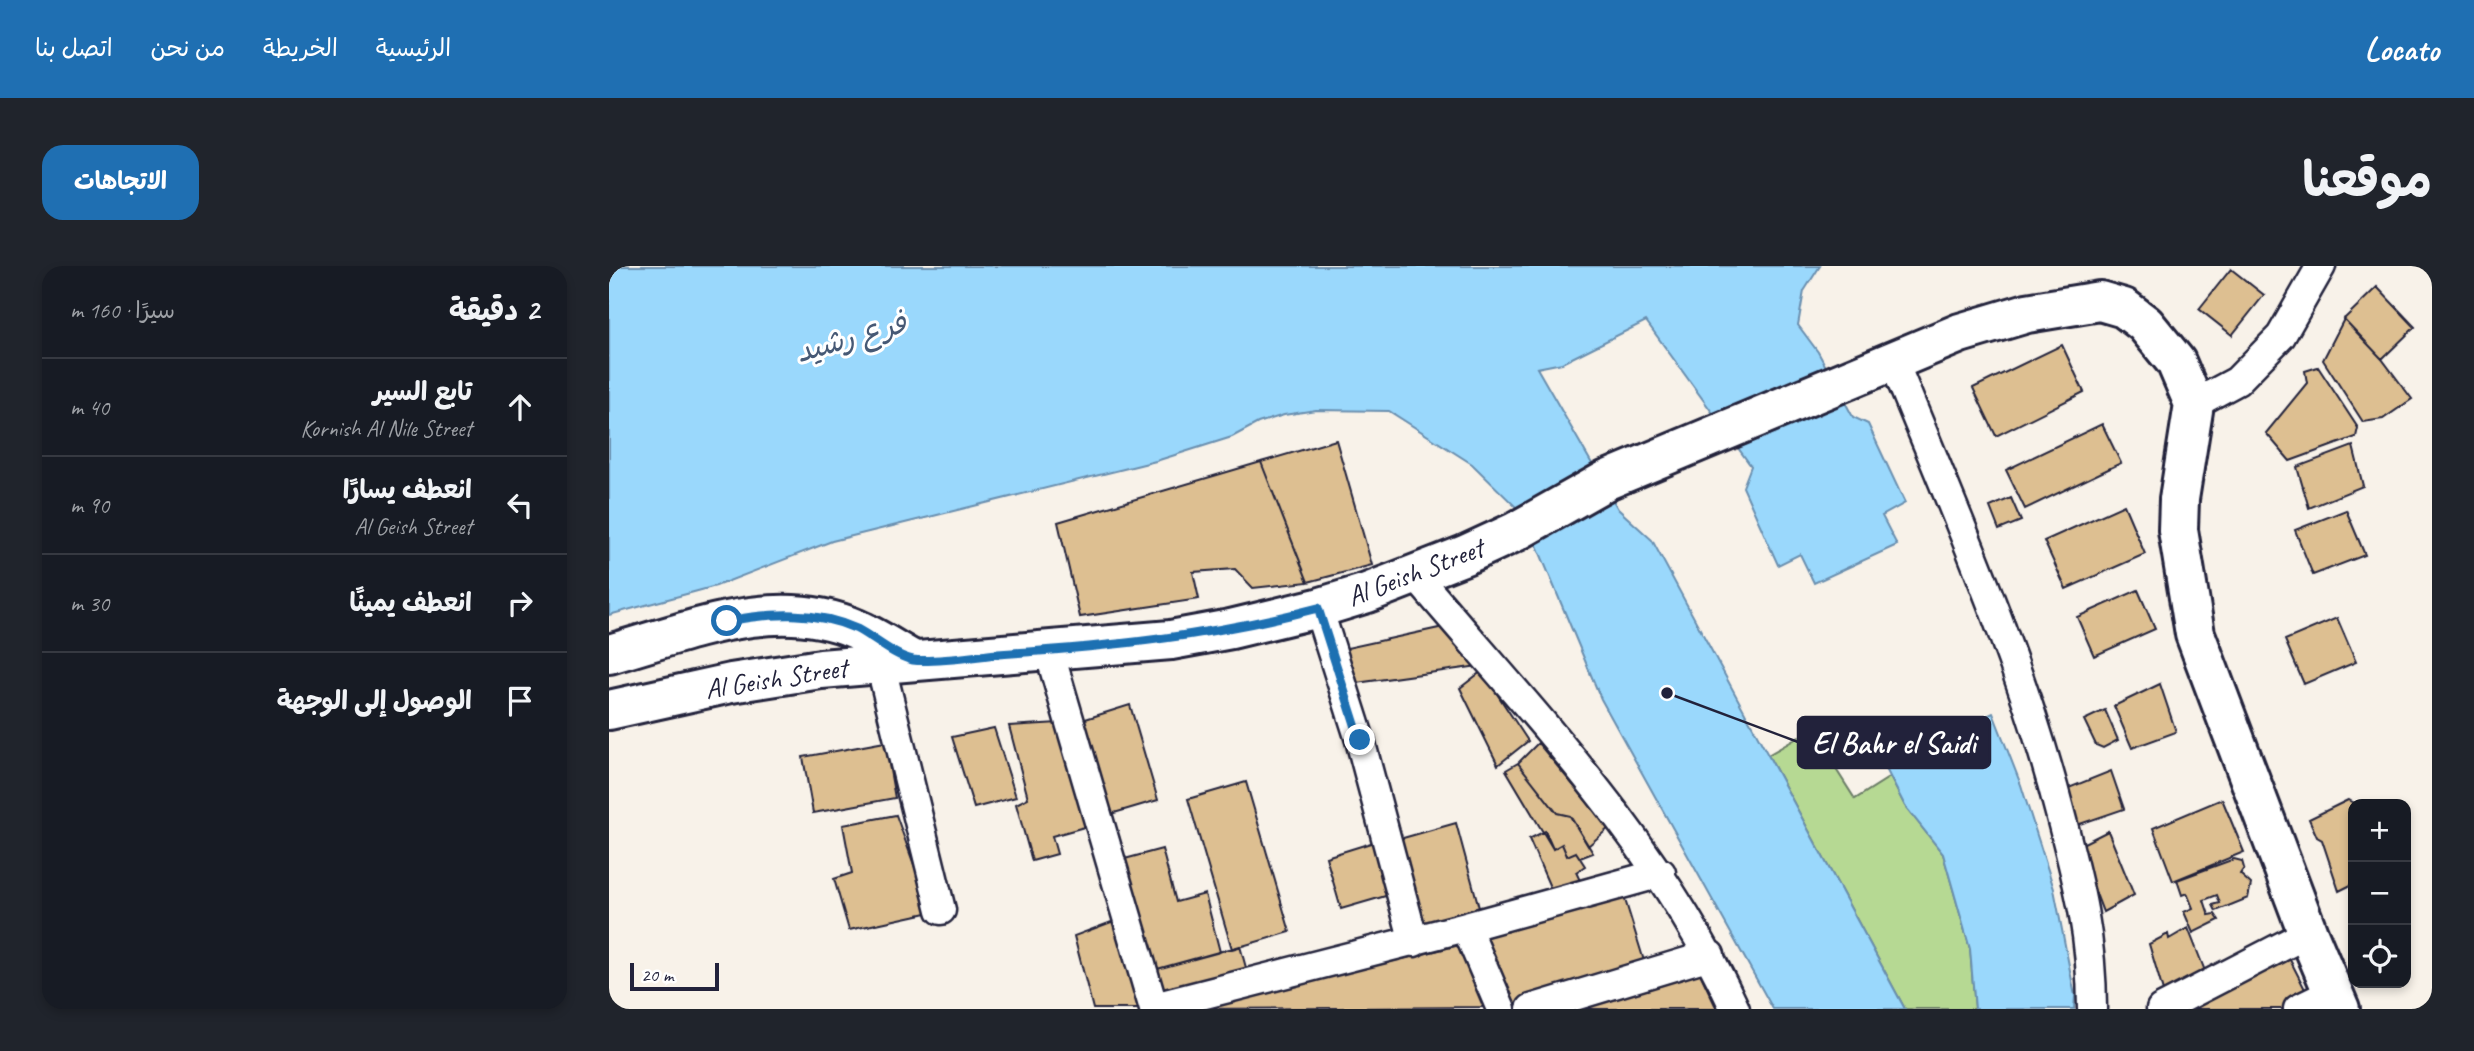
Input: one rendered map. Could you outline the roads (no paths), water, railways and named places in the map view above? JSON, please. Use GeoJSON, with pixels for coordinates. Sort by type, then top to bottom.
{"type":"FeatureCollection","features":[{"type":"Feature","properties":{"kind":"main road","name":"Al Geish Street"},"geometry":{"type":"LineString","coordinates":[[609,710],[731,683],[896,661],[1049,651],[1183,638],[1318,608],[1415,576],[1514,532],[1607,480],[1960,332],[2016,316],[2100,300],[2124,308],[2145,324],[2176,362],[2194,404]]}},
{"type":"Feature","properties":{"kind":"main road"},"geometry":{"type":"LineString","coordinates":[[2194,404],[2179,499],[2178,530],[2195,634],[2336,1001]]}},
{"type":"Feature","properties":{"kind":"main road"},"geometry":{"type":"LineString","coordinates":[[609,654],[727,621],[796,614],[855,628],[896,661]]}},
{"type":"Feature","properties":{"kind":"street"},"geometry":{"type":"LineString","coordinates":[[2194,404],[2237,381],[2281,336],[2321,266]]}},
{"type":"Feature","properties":{"kind":"street"},"geometry":{"type":"LineString","coordinates":[[1881,365],[2018,668],[2042,741],[2088,922],[2092,961],[2092,1009]]}},
{"type":"Feature","properties":{"kind":"street"},"geometry":{"type":"LineString","coordinates":[[1415,576],[1617,811],[1661,873],[1710,955],[1735,1009]]}},
{"type":"Feature","properties":{"kind":"street"},"geometry":{"type":"LineString","coordinates":[[1318,608],[1360,740],[1414,942]]}},
{"type":"Feature","properties":{"kind":"street"},"geometry":{"type":"LineString","coordinates":[[1049,651],[1154,1008],[1414,942],[1661,873]]}},
{"type":"Feature","properties":{"kind":"street"},"geometry":{"type":"LineString","coordinates":[[896,661],[941,910]]}},
{"type":"Feature","properties":{"kind":"street"},"geometry":{"type":"LineString","coordinates":[[1465,927],[1501,1009]]}},
{"type":"Feature","properties":{"kind":"street"},"geometry":{"type":"LineString","coordinates":[[2161,1009],[2308,933]]}},
{"type":"Feature","properties":{"kind":"street"},"geometry":{"type":"LineString","coordinates":[[1531,1009],[1710,955]]}},
{"type":"Feature","properties":{"kind":"street"},"geometry":{"type":"LineString","coordinates":[[2298,1009],[2336,1001]]}},
{"type":"Feature","properties":{"kind":"water","name":"فرع رشيد"},"geometry":{"type":"Polygon","coordinates":[[[609,266],[1820,266],[1804,291],[1798,325],[1818,352],[1853,417],[1868,424],[1905,503],[1882,516],[1897,545],[1814,583],[1800,554],[1778,565],[1743,487],[1751,466],[1646,321],[1562,363],[1537,368],[1618,509],[1652,540],[1905,1009],[1773,1009],[1601,699],[1533,536],[1516,507],[1472,464],[1389,411],[1316,410],[1284,415],[1258,423],[1232,437],[1156,461],[832,541],[716,586],[609,615],[609,266]]]}},
{"type":"Feature","properties":{"kind":"water"},"geometry":{"type":"Polygon","coordinates":[[[1993,713],[2021,785],[2054,889],[2075,996],[2074,1009],[1975,1009],[1970,949],[1943,854],[1905,806],[1883,763],[1993,713]]]}},
{"type":"Feature","properties":{"kind":"place","name":"El Bahr el Saidi"},"geometry":{"type":"Point","coordinates":[1667,693]}}]}
